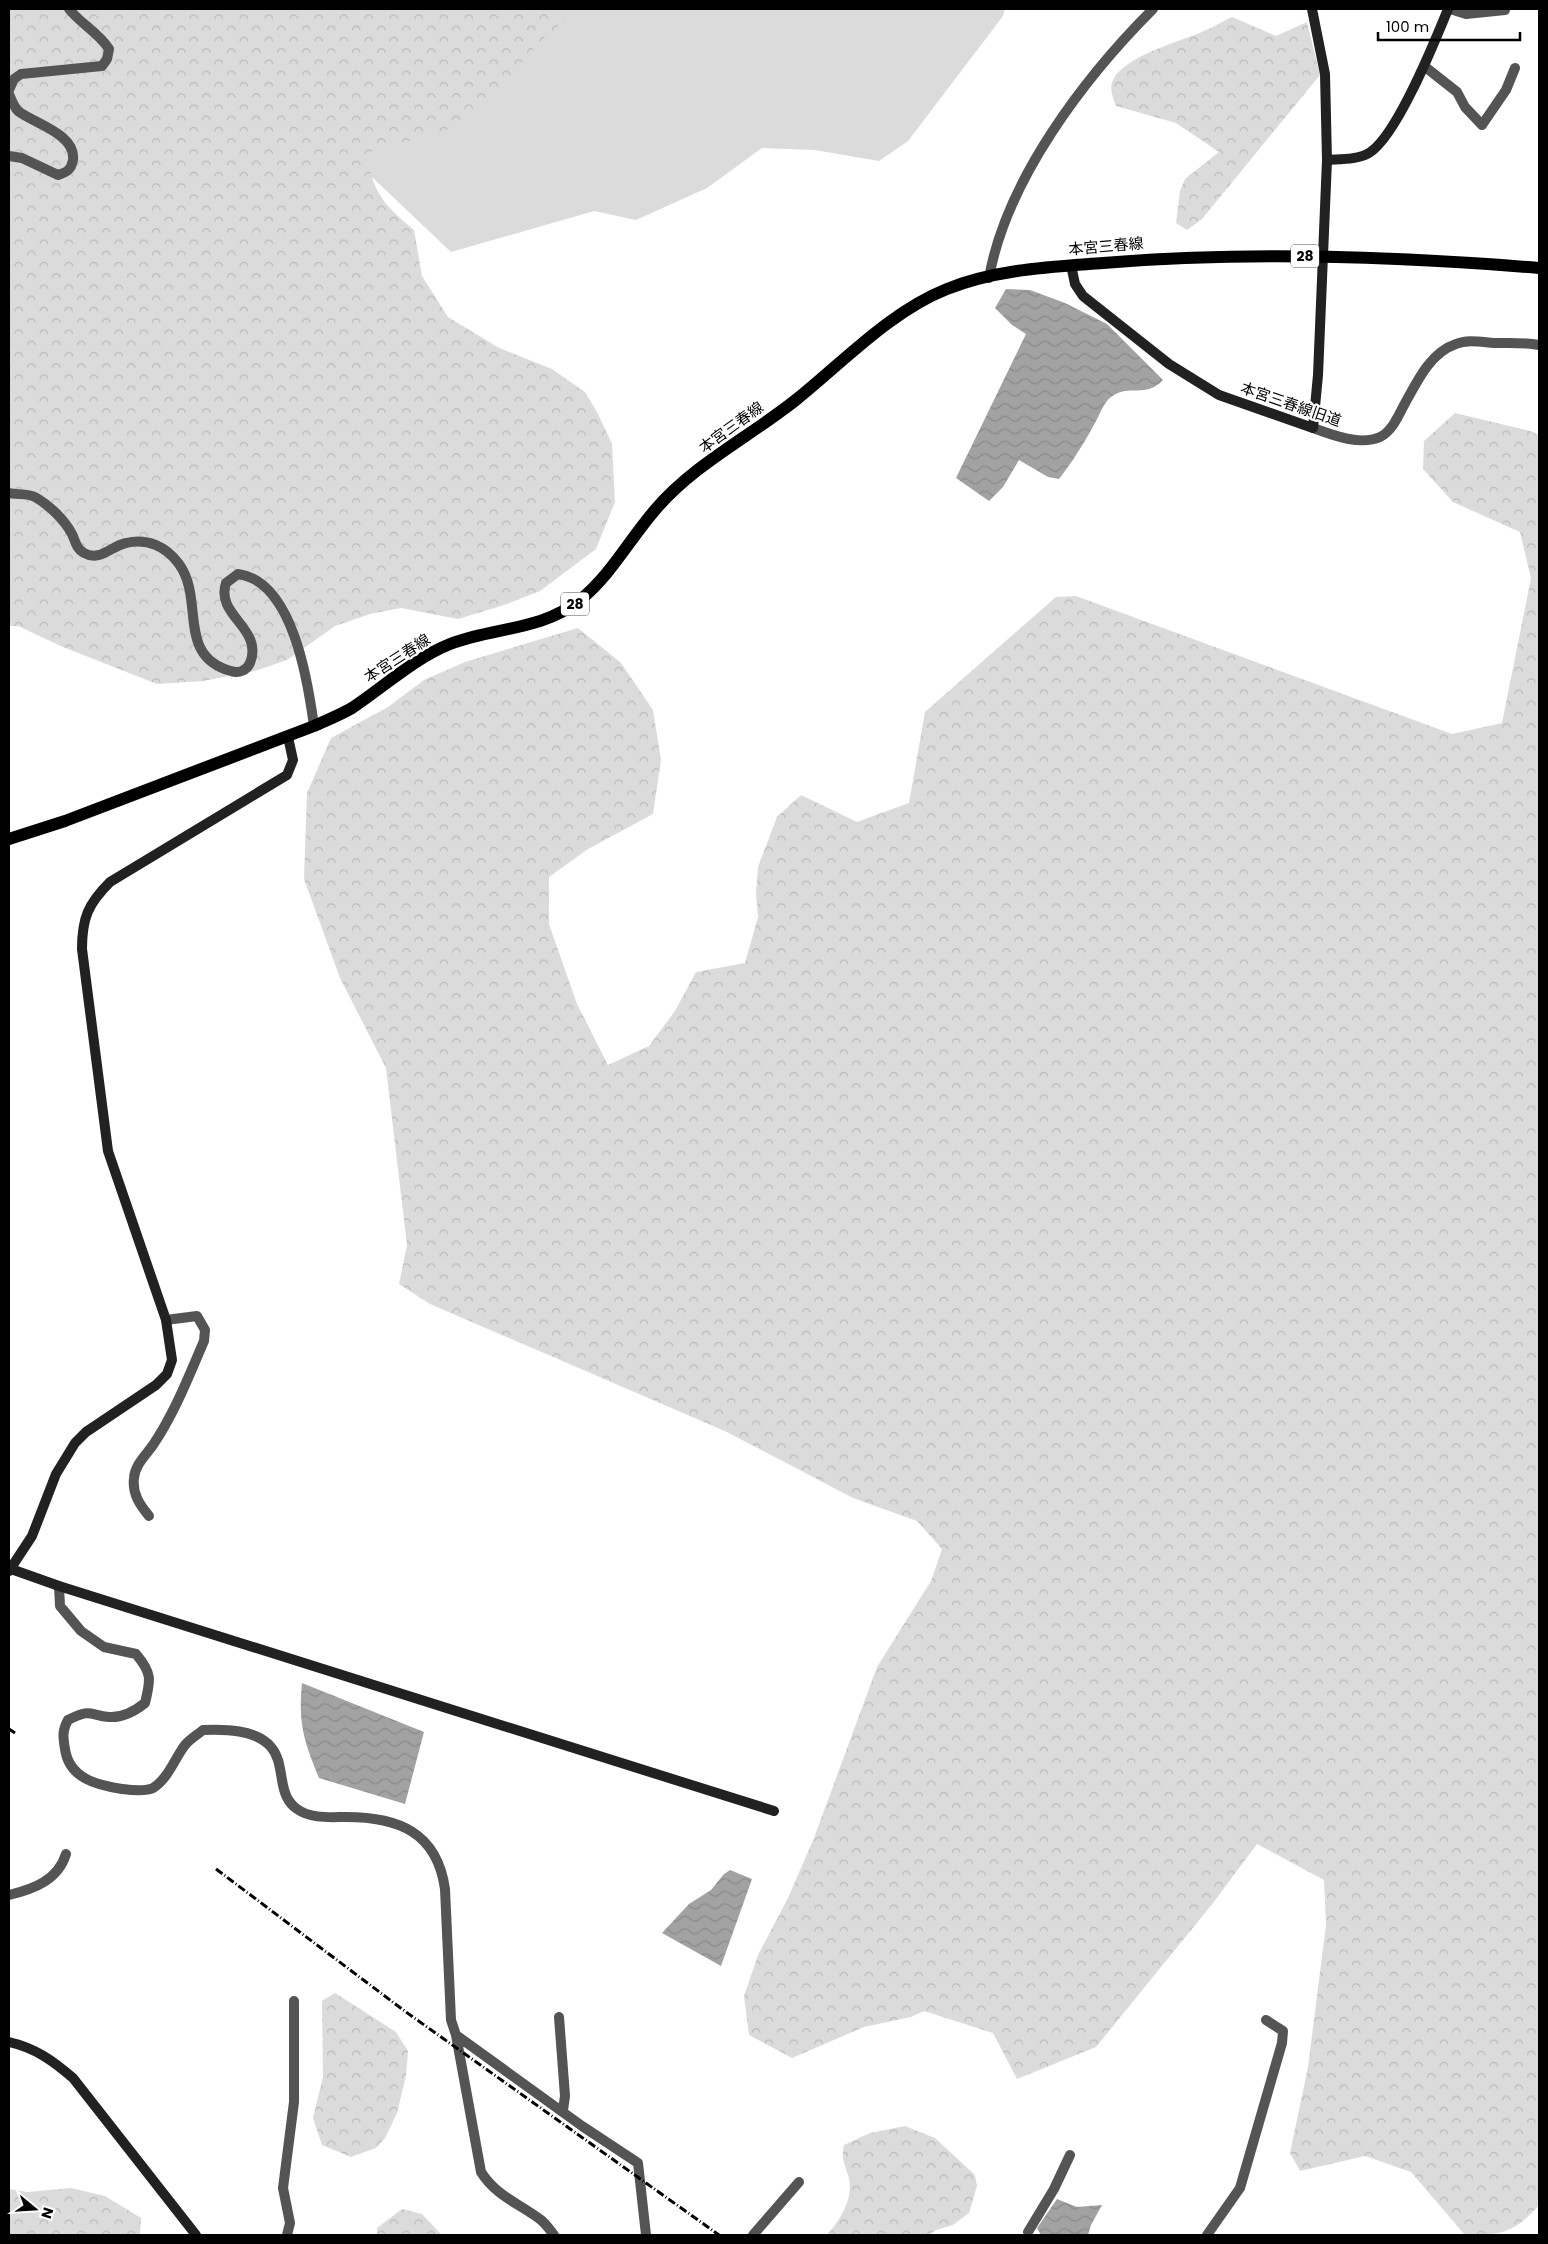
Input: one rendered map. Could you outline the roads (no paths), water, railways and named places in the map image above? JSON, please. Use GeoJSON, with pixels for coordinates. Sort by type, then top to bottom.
{"type":"FeatureCollection","features":[{"type":"Feature","properties":{"kind":"main road","name":"本宮三春線"},"geometry":{"type":"LineString","coordinates":[[9,839],[65,821],[314,726],[348,710],[417,661],[451,644],[531,626],[566,611],[597,584],[656,508],[700,469],[796,400],[897,318],[932,295],[951,287],[1020,270],[1166,258],[1322,256],[1435,259],[1539,268]]}},
{"type":"Feature","properties":{"kind":"street"},"geometry":{"type":"LineString","coordinates":[[9,156],[22,158],[58,175],[67,172],[72,167],[74,153],[71,145],[57,134],[16,109],[9,92],[14,79],[21,74],[102,66],[107,60],[108,49],[102,39],[68,9]]}},
{"type":"Feature","properties":{"kind":"street"},"geometry":{"type":"LineString","coordinates":[[989,278],[992,260],[1009,213],[1051,134],[1104,61],[1154,9]]}},
{"type":"Feature","properties":{"kind":"street"},"geometry":{"type":"LineString","coordinates":[[1312,9],[1325,74],[1327,160],[1318,375],[1313,428]]}},
{"type":"Feature","properties":{"kind":"street"},"geometry":{"type":"LineString","coordinates":[[1327,160],[1356,157],[1368,153],[1379,144],[1424,66],[1449,9],[1466,14],[1505,10]]}},
{"type":"Feature","properties":{"kind":"street"},"geometry":{"type":"LineString","coordinates":[[1424,66],[1457,92],[1465,107],[1482,126],[1506,90],[1515,68]]}},
{"type":"Feature","properties":{"kind":"street","name":"本宮三春線旧道"},"geometry":{"type":"LineString","coordinates":[[1071,265],[1075,284],[1083,296],[1169,364],[1219,394],[1313,428],[1355,440],[1380,437],[1394,423],[1422,373],[1434,358],[1456,344],[1470,341],[1539,345]]}},
{"type":"Feature","properties":{"kind":"street"},"geometry":{"type":"LineString","coordinates":[[9,493],[34,496],[66,523],[78,548],[92,556],[104,554],[125,543],[148,542],[161,546],[179,564],[186,578],[192,596],[193,630],[198,647],[211,661],[229,671],[243,671],[249,666],[253,655],[253,644],[251,636],[226,607],[224,595],[226,583],[238,574],[248,575],[262,583],[293,629],[311,699],[314,726]]}},
{"type":"Feature","properties":{"kind":"street"},"geometry":{"type":"LineString","coordinates":[[288,737],[293,760],[287,775],[110,882],[91,902],[82,931],[82,950],[108,1151],[166,1320],[172,1360],[167,1374],[156,1385],[86,1432],[75,1443],[56,1474],[32,1536],[10,1570],[774,1811]]}},
{"type":"Feature","properties":{"kind":"street"},"geometry":{"type":"LineString","coordinates":[[150,1516],[140,1506],[135,1492],[134,1478],[136,1466],[170,1419],[204,1341],[206,1330],[197,1316],[166,1320]]}},
{"type":"Feature","properties":{"kind":"street"},"geometry":{"type":"LineString","coordinates":[[59,1586],[60,1606],[82,1631],[104,1646],[136,1654],[149,1673],[150,1679],[145,1703],[132,1712],[109,1717],[88,1712],[68,1720],[62,1732],[66,1761],[73,1771],[91,1782],[114,1787],[131,1790],[152,1788],[164,1777],[186,1744],[203,1730],[240,1731],[271,1747],[278,1759],[285,1795],[299,1811],[311,1816],[358,1817],[394,1822],[416,1833],[435,1854],[443,1871],[451,2020],[456,2035],[481,2172],[490,2185],[509,2201],[543,2221],[554,2235]]}},
{"type":"Feature","properties":{"kind":"street"},"geometry":{"type":"LineString","coordinates":[[9,1895],[43,1883],[53,1876],[62,1865],[66,1854]]}},
{"type":"Feature","properties":{"kind":"street"},"geometry":{"type":"LineString","coordinates":[[287,2235],[290,2223],[283,2188],[294,2102],[294,2001]]}},
{"type":"Feature","properties":{"kind":"street"},"geometry":{"type":"LineString","coordinates":[[559,2017],[565,2096],[563,2110]]}},
{"type":"Feature","properties":{"kind":"street"},"geometry":{"type":"LineString","coordinates":[[1208,2235],[1240,2188],[1282,2043],[1283,2032],[1266,2020]]}},
{"type":"Feature","properties":{"kind":"street"},"geometry":{"type":"LineString","coordinates":[[456,2035],[638,2163],[646,2235]]}},
{"type":"Feature","properties":{"kind":"street"},"geometry":{"type":"LineString","coordinates":[[9,2042],[36,2050],[50,2058],[73,2078],[196,2235]]}},
{"type":"Feature","properties":{"kind":"street"},"geometry":{"type":"LineString","coordinates":[[1028,2234],[1054,2189],[1070,2154]]}},
{"type":"Feature","properties":{"kind":"street"},"geometry":{"type":"LineString","coordinates":[[753,2235],[799,2182]]}},
{"type":"Feature","properties":{"kind":"water"},"geometry":{"type":"Polygon","coordinates":[[[1006,289],[1030,290],[1065,303],[1107,324],[1163,380],[1150,389],[1125,391],[1108,399],[1082,445],[1059,479],[1048,477],[1019,460],[1003,487],[989,501],[956,478],[1026,334],[1012,325],[995,308],[1006,289]]]}},
{"type":"Feature","properties":{"kind":"water"},"geometry":{"type":"Polygon","coordinates":[[[302,1683],[424,1732],[405,1804],[319,1778],[303,1732],[301,1710],[302,1683]]]}},
{"type":"Feature","properties":{"kind":"water"},"geometry":{"type":"Polygon","coordinates":[[[730,1870],[752,1879],[721,1966],[662,1933],[689,1904],[711,1890],[724,1874],[730,1870]]]}},
{"type":"Feature","properties":{"kind":"water"},"geometry":{"type":"Polygon","coordinates":[[[1057,2199],[1077,2207],[1102,2205],[1091,2225],[1088,2235],[1041,2235],[1037,2228],[1057,2199]]]}},
{"type":"Feature","properties":{"kind":"railway"},"geometry":{"type":"LineString","coordinates":[[9,1729],[15,1733]]}},
{"type":"Feature","properties":{"kind":"railway"},"geometry":{"type":"LineString","coordinates":[[216,1869],[406,2012],[719,2235]]}}]}
